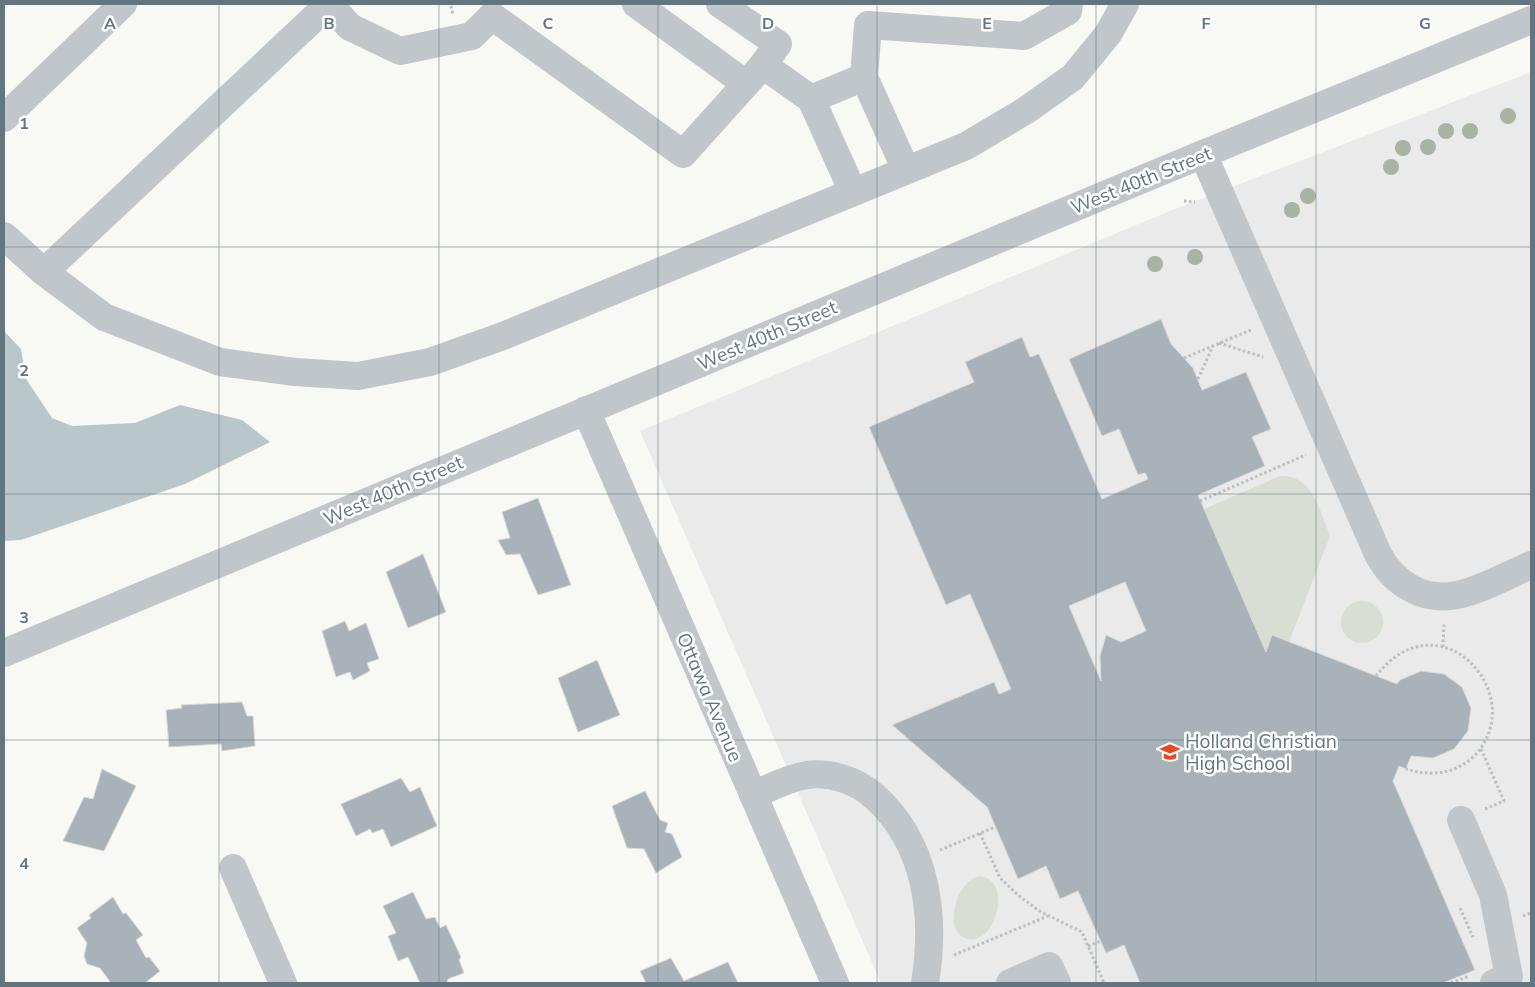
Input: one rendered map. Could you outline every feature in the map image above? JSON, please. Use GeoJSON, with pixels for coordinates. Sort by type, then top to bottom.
{"type":"FeatureCollection","features":[{"type":"Feature","properties":{"kind":"street"},"geometry":{"type":"LineString","coordinates":[[4,118],[123,4]]}},
{"type":"Feature","properties":{"kind":"street"},"geometry":{"type":"LineString","coordinates":[[44,272],[329,4],[350,27],[400,52],[472,36],[485,10],[683,154],[778,44],[720,4]]}},
{"type":"Feature","properties":{"kind":"street"},"geometry":{"type":"LineString","coordinates":[[636,4],[754,74],[811,99],[853,192]]}},
{"type":"Feature","properties":{"kind":"street"},"geometry":{"type":"LineString","coordinates":[[906,170],[864,77],[868,26],[1024,36],[1068,11],[1069,4]]}},
{"type":"Feature","properties":{"kind":"street"},"geometry":{"type":"LineString","coordinates":[[4,236],[44,272],[104,317],[220,362],[295,372],[358,376],[430,362],[504,336],[966,146],[1025,111],[1073,77],[1108,34],[1124,4]]}},
{"type":"Feature","properties":{"kind":"street","name":"West 40th Street"},"geometry":{"type":"LineString","coordinates":[[4,652],[1531,20]]}},
{"type":"Feature","properties":{"kind":"street"},"geometry":{"type":"LineString","coordinates":[[811,99],[864,77]]}},
{"type":"Feature","properties":{"kind":"street"},"geometry":{"type":"LineString","coordinates":[[1204,154],[1378,554],[1387,568],[1399,581],[1412,589],[1429,595],[1446,596],[1466,593],[1531,565]]}},
{"type":"Feature","properties":{"kind":"street","name":"Ottawa Avenue"},"geometry":{"type":"LineString","coordinates":[[586,410],[835,983]]}},
{"type":"Feature","properties":{"kind":"street"},"geometry":{"type":"LineString","coordinates":[[753,795],[807,775],[827,775],[856,783],[881,802],[904,832],[920,866],[925,887],[929,924],[926,983]]}},
{"type":"Feature","properties":{"kind":"street"},"geometry":{"type":"LineString","coordinates":[[1461,820],[1493,895],[1509,977],[1484,978]]}},
{"type":"Feature","properties":{"kind":"street"},"geometry":{"type":"LineString","coordinates":[[233,868],[283,983]]}},
{"type":"Feature","properties":{"kind":"street"},"geometry":{"type":"LineString","coordinates":[[1010,983],[1049,966],[1057,983]]}},
{"type":"Feature","properties":{"kind":"path"},"geometry":{"type":"LineString","coordinates":[[1184,358],[1257,328]]}},
{"type":"Feature","properties":{"kind":"path"},"geometry":{"type":"LineString","coordinates":[[1220,343],[1271,360]]}},
{"type":"Feature","properties":{"kind":"path"},"geometry":{"type":"LineString","coordinates":[[1198,379],[1213,346]]}},
{"type":"Feature","properties":{"kind":"path"},"geometry":{"type":"LineString","coordinates":[[1200,501],[1312,453]]}},
{"type":"Feature","properties":{"kind":"path"},"geometry":{"type":"LineString","coordinates":[[1443,646],[1444,620]]}},
{"type":"Feature","properties":{"kind":"path"},"geometry":{"type":"LineString","coordinates":[[1376,676],[1385,664],[1405,650],[1418,646],[1443,646],[1466,656],[1476,664],[1490,685],[1494,703],[1493,722],[1490,734],[1481,749],[1455,769],[1443,772],[1418,772],[1406,769]]}},
{"type":"Feature","properties":{"kind":"path"},"geometry":{"type":"LineString","coordinates":[[1461,820],[1504,801],[1481,749]]}},
{"type":"Feature","properties":{"kind":"path"},"geometry":{"type":"LineString","coordinates":[[935,853],[995,826]]}},
{"type":"Feature","properties":{"kind":"path"},"geometry":{"type":"LineString","coordinates":[[980,833],[1000,878],[1019,896],[1048,916],[1082,932],[1104,983]]}},
{"type":"Feature","properties":{"kind":"path"},"geometry":{"type":"LineString","coordinates":[[1460,908],[1474,940]]}},
{"type":"Feature","properties":{"kind":"path"},"geometry":{"type":"LineString","coordinates":[[948,957],[1048,916]]}},
{"type":"Feature","properties":{"kind":"path"},"geometry":{"type":"LineString","coordinates":[[1088,946],[1100,941]]}},
{"type":"Feature","properties":{"kind":"path"},"geometry":{"type":"LineString","coordinates":[[1451,983],[1484,978]]}},
{"type":"Feature","properties":{"kind":"shaded area"},"geometry":{"type":"Polygon","coordinates":[[[1531,72],[1531,983],[881,983],[640,431],[1170,211],[1531,72]]]}},
{"type":"Feature","properties":{"kind":"shaded area"},"geometry":{"type":"Polygon","coordinates":[[[4,331],[21,349],[26,379],[52,418],[72,426],[135,423],[180,405],[242,420],[270,442],[185,484],[21,540],[4,541],[4,331]]]}},
{"type":"Feature","properties":{"kind":"shaded area"},"geometry":{"type":"Polygon","coordinates":[[[1280,476],[1291,477],[1300,481],[1308,488],[1314,496],[1330,536],[1289,642],[1272,635],[1266,652],[1204,509],[1280,476]]]}},
{"type":"Feature","properties":{"kind":"shaded area"},"geometry":{"type":"Polygon","coordinates":[[[1366,601],[1374,604],[1380,610],[1383,622],[1380,634],[1374,640],[1358,643],[1350,640],[1344,634],[1341,618],[1344,610],[1350,604],[1366,601]]]}},
{"type":"Feature","properties":{"kind":"shaded area"},"geometry":{"type":"Polygon","coordinates":[[[980,876],[990,880],[996,889],[998,900],[997,912],[993,923],[986,932],[978,938],[968,939],[960,935],[955,927],[955,907],[964,887],[971,880],[980,876]]]}},
{"type":"Feature","properties":{"kind":"building"},"geometry":{"type":"Polygon","coordinates":[[[1161,319],[1171,344],[1193,368],[1202,390],[1246,372],[1271,429],[1252,437],[1265,466],[1198,495],[1266,652],[1272,635],[1397,684],[1400,680],[1421,671],[1444,674],[1462,687],[1471,708],[1468,731],[1454,749],[1433,758],[1411,756],[1406,769],[1399,766],[1393,781],[1475,970],[1443,983],[1140,983],[1124,945],[1106,953],[1078,891],[1060,899],[1046,866],[1018,879],[987,807],[892,725],[994,682],[999,694],[1011,689],[970,594],[946,605],[869,427],[974,382],[965,362],[1022,337],[1030,357],[1039,354],[1102,499],[1148,479],[1145,473],[1138,475],[1119,429],[1102,436],[1069,359],[1161,319]],[[1125,582],[1069,606],[1101,681],[1100,656],[1106,635],[1121,642],[1146,631],[1125,582]]]}},
{"type":"Feature","properties":{"kind":"building"},"geometry":{"type":"Polygon","coordinates":[[[538,498],[571,585],[538,595],[520,554],[506,555],[498,540],[510,538],[502,512],[538,498]]]}},
{"type":"Feature","properties":{"kind":"building"},"geometry":{"type":"Polygon","coordinates":[[[423,554],[446,612],[408,628],[386,572],[423,554]]]}},
{"type":"Feature","properties":{"kind":"building"},"geometry":{"type":"Polygon","coordinates":[[[345,621],[349,631],[366,623],[379,659],[367,663],[370,671],[353,680],[350,672],[336,677],[322,631],[345,621]]]}},
{"type":"Feature","properties":{"kind":"building"},"geometry":{"type":"Polygon","coordinates":[[[597,660],[620,715],[578,732],[558,678],[597,660]]]}},
{"type":"Feature","properties":{"kind":"building"},"geometry":{"type":"Polygon","coordinates":[[[242,702],[247,716],[253,716],[255,746],[222,751],[221,744],[169,747],[166,710],[182,708],[181,705],[242,702]]]}},
{"type":"Feature","properties":{"kind":"building"},"geometry":{"type":"Polygon","coordinates":[[[102,769],[136,786],[104,851],[63,841],[84,797],[93,799],[102,769]]]}},
{"type":"Feature","properties":{"kind":"building"},"geometry":{"type":"Polygon","coordinates":[[[401,778],[410,792],[420,787],[437,826],[391,847],[383,829],[372,833],[370,829],[356,836],[341,804],[401,778]]]}},
{"type":"Feature","properties":{"kind":"building"},"geometry":{"type":"Polygon","coordinates":[[[645,791],[660,820],[668,823],[665,832],[672,834],[682,857],[656,873],[644,849],[627,848],[612,806],[645,791]]]}},
{"type":"Feature","properties":{"kind":"building"},"geometry":{"type":"Polygon","coordinates":[[[413,892],[426,919],[435,917],[440,928],[446,925],[461,957],[459,960],[464,973],[448,979],[447,983],[420,983],[408,957],[398,961],[388,936],[396,933],[383,906],[413,892]]]}},
{"type":"Feature","properties":{"kind":"building"},"geometry":{"type":"Polygon","coordinates":[[[113,897],[123,914],[126,913],[143,935],[136,940],[146,958],[149,957],[160,971],[145,983],[111,983],[100,968],[87,964],[84,956],[87,943],[77,928],[91,918],[89,915],[113,897]]]}},
{"type":"Feature","properties":{"kind":"building"},"geometry":{"type":"Polygon","coordinates":[[[671,958],[684,981],[728,962],[738,983],[646,983],[640,971],[671,958]]]}},
{"type":"Feature","properties":{"kind":"place","name":"Holland Christian High School"},"geometry":{"type":"Point","coordinates":[1170,752]}}]}
